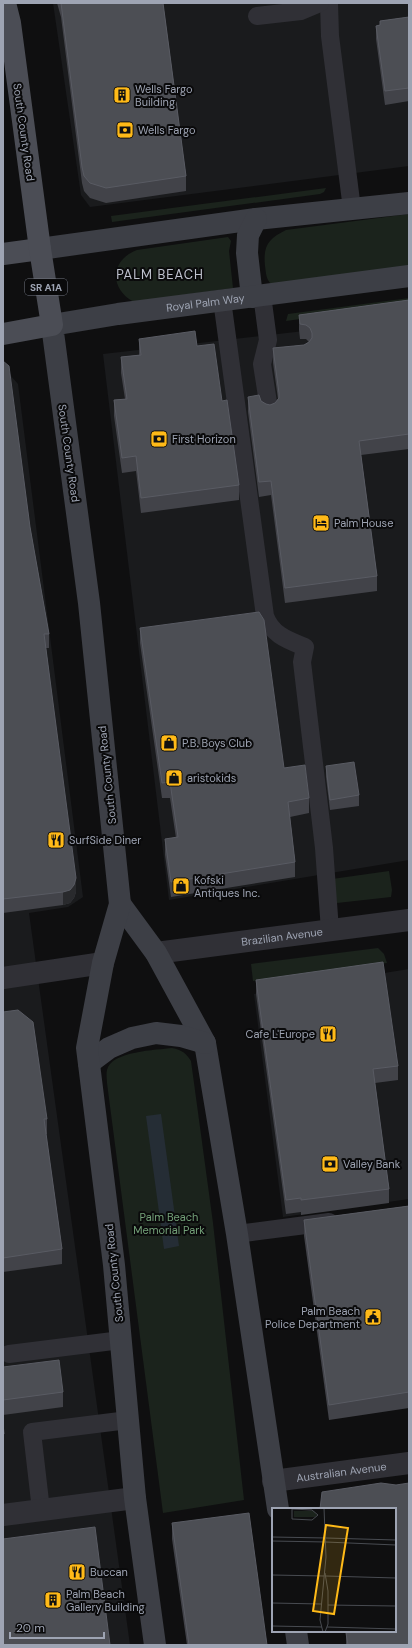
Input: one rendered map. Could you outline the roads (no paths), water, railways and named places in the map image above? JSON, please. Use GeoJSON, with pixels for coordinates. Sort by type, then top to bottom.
{"type":"FeatureCollection","features":[{"type":"Feature","properties":{"kind":"main road","name":"South County Road"},"geometry":{"type":"LineString","coordinates":[[5,3],[11,30],[89,603],[120,904],[103,963],[87,1048],[114,1265],[136,1498],[155,1645]]}},
{"type":"Feature","properties":{"kind":"main road"},"geometry":{"type":"LineString","coordinates":[[3,254],[256,219],[409,203]]}},
{"type":"Feature","properties":{"kind":"main road"},"geometry":{"type":"LineString","coordinates":[[256,219],[248,235],[247,253],[257,296]]}},
{"type":"Feature","properties":{"kind":"main road","name":"Royal Palm Way"},"geometry":{"type":"LineString","coordinates":[[3,334],[118,314],[409,276]]}},
{"type":"Feature","properties":{"kind":"main road"},"geometry":{"type":"LineString","coordinates":[[120,904],[156,953],[205,1043],[237,1234],[278,1508]]}},
{"type":"Feature","properties":{"kind":"main road"},"geometry":{"type":"LineString","coordinates":[[89,1063],[109,1048],[120,1043],[132,1038],[156,1033],[181,1036],[205,1043]]}},
{"type":"Feature","properties":{"kind":"main road"},"geometry":{"type":"LineString","coordinates":[[296,1632],[298,1645]]}},
{"type":"Feature","properties":{"kind":"street","name":"Brazilian Avenue"},"geometry":{"type":"LineString","coordinates":[[156,953],[409,920]]}},
{"type":"Feature","properties":{"kind":"street"},"geometry":{"type":"LineString","coordinates":[[3,978],[103,963]]}},
{"type":"Feature","properties":{"kind":"street","name":"Australian Avenue"},"geometry":{"type":"LineString","coordinates":[[274,1481],[409,1463]]}},
{"type":"Feature","properties":{"kind":"street"},"geometry":{"type":"LineString","coordinates":[[3,1515],[136,1498]]}},
{"type":"Feature","properties":{"kind":"lane"},"geometry":{"type":"LineString","coordinates":[[257,16],[301,11],[320,3]]}},
{"type":"Feature","properties":{"kind":"lane"},"geometry":{"type":"LineString","coordinates":[[329,3],[330,36],[352,209]]}},
{"type":"Feature","properties":{"kind":"lane"},"geometry":{"type":"LineString","coordinates":[[257,296],[275,344],[262,364],[268,409]]}},
{"type":"Feature","properties":{"kind":"lane"},"geometry":{"type":"LineString","coordinates":[[222,300],[266,616],[268,624],[281,637],[305,647],[302,662],[324,848],[330,930]]}},
{"type":"Feature","properties":{"kind":"lane"},"geometry":{"type":"LineString","coordinates":[[237,1234],[348,1220]]}},
{"type":"Feature","properties":{"kind":"lane"},"geometry":{"type":"LineString","coordinates":[[9,1354],[121,1340]]}},
{"type":"Feature","properties":{"kind":"lane"},"geometry":{"type":"LineString","coordinates":[[41,1510],[32,1432],[128,1420]]}},
{"type":"Feature","properties":{"kind":"place","name":"Wells Fargo Building"},"geometry":{"type":"Point","coordinates":[122,95]}},
{"type":"Feature","properties":{"kind":"place","name":"Wells Fargo"},"geometry":{"type":"Point","coordinates":[125,130]}},
{"type":"Feature","properties":{"kind":"place","name":"First Horizon"},"geometry":{"type":"Point","coordinates":[159,439]}},
{"type":"Feature","properties":{"kind":"place","name":"Palm House"},"geometry":{"type":"Point","coordinates":[321,523]}},
{"type":"Feature","properties":{"kind":"place","name":"P.B. Boys Club"},"geometry":{"type":"Point","coordinates":[169,743]}},
{"type":"Feature","properties":{"kind":"place","name":"aristokids"},"geometry":{"type":"Point","coordinates":[174,778]}},
{"type":"Feature","properties":{"kind":"place","name":"SurfSide Diner"},"geometry":{"type":"Point","coordinates":[56,840]}},
{"type":"Feature","properties":{"kind":"place","name":"Kofski Antiques Inc."},"geometry":{"type":"Point","coordinates":[181,886]}},
{"type":"Feature","properties":{"kind":"place","name":"Cafe L'Europe"},"geometry":{"type":"Point","coordinates":[328,1034]}},
{"type":"Feature","properties":{"kind":"place","name":"Valley Bank"},"geometry":{"type":"Point","coordinates":[330,1164]}},
{"type":"Feature","properties":{"kind":"place","name":"Palm Beach Police Department"},"geometry":{"type":"Point","coordinates":[373,1317]}},
{"type":"Feature","properties":{"kind":"place","name":"Buccan"},"geometry":{"type":"Point","coordinates":[77,1572]}},
{"type":"Feature","properties":{"kind":"place","name":"Palm Beach Gallery Building"},"geometry":{"type":"Point","coordinates":[53,1600]}},
{"type":"Feature","properties":{"kind":"district","name":"PALM BEACH"},"geometry":{"type":"Point","coordinates":[160,274]}},
{"type":"Feature","properties":{"kind":"park label","name":"Palm Beach Memorial Park"},"geometry":{"type":"Point","coordinates":[169,1223]}}]}
